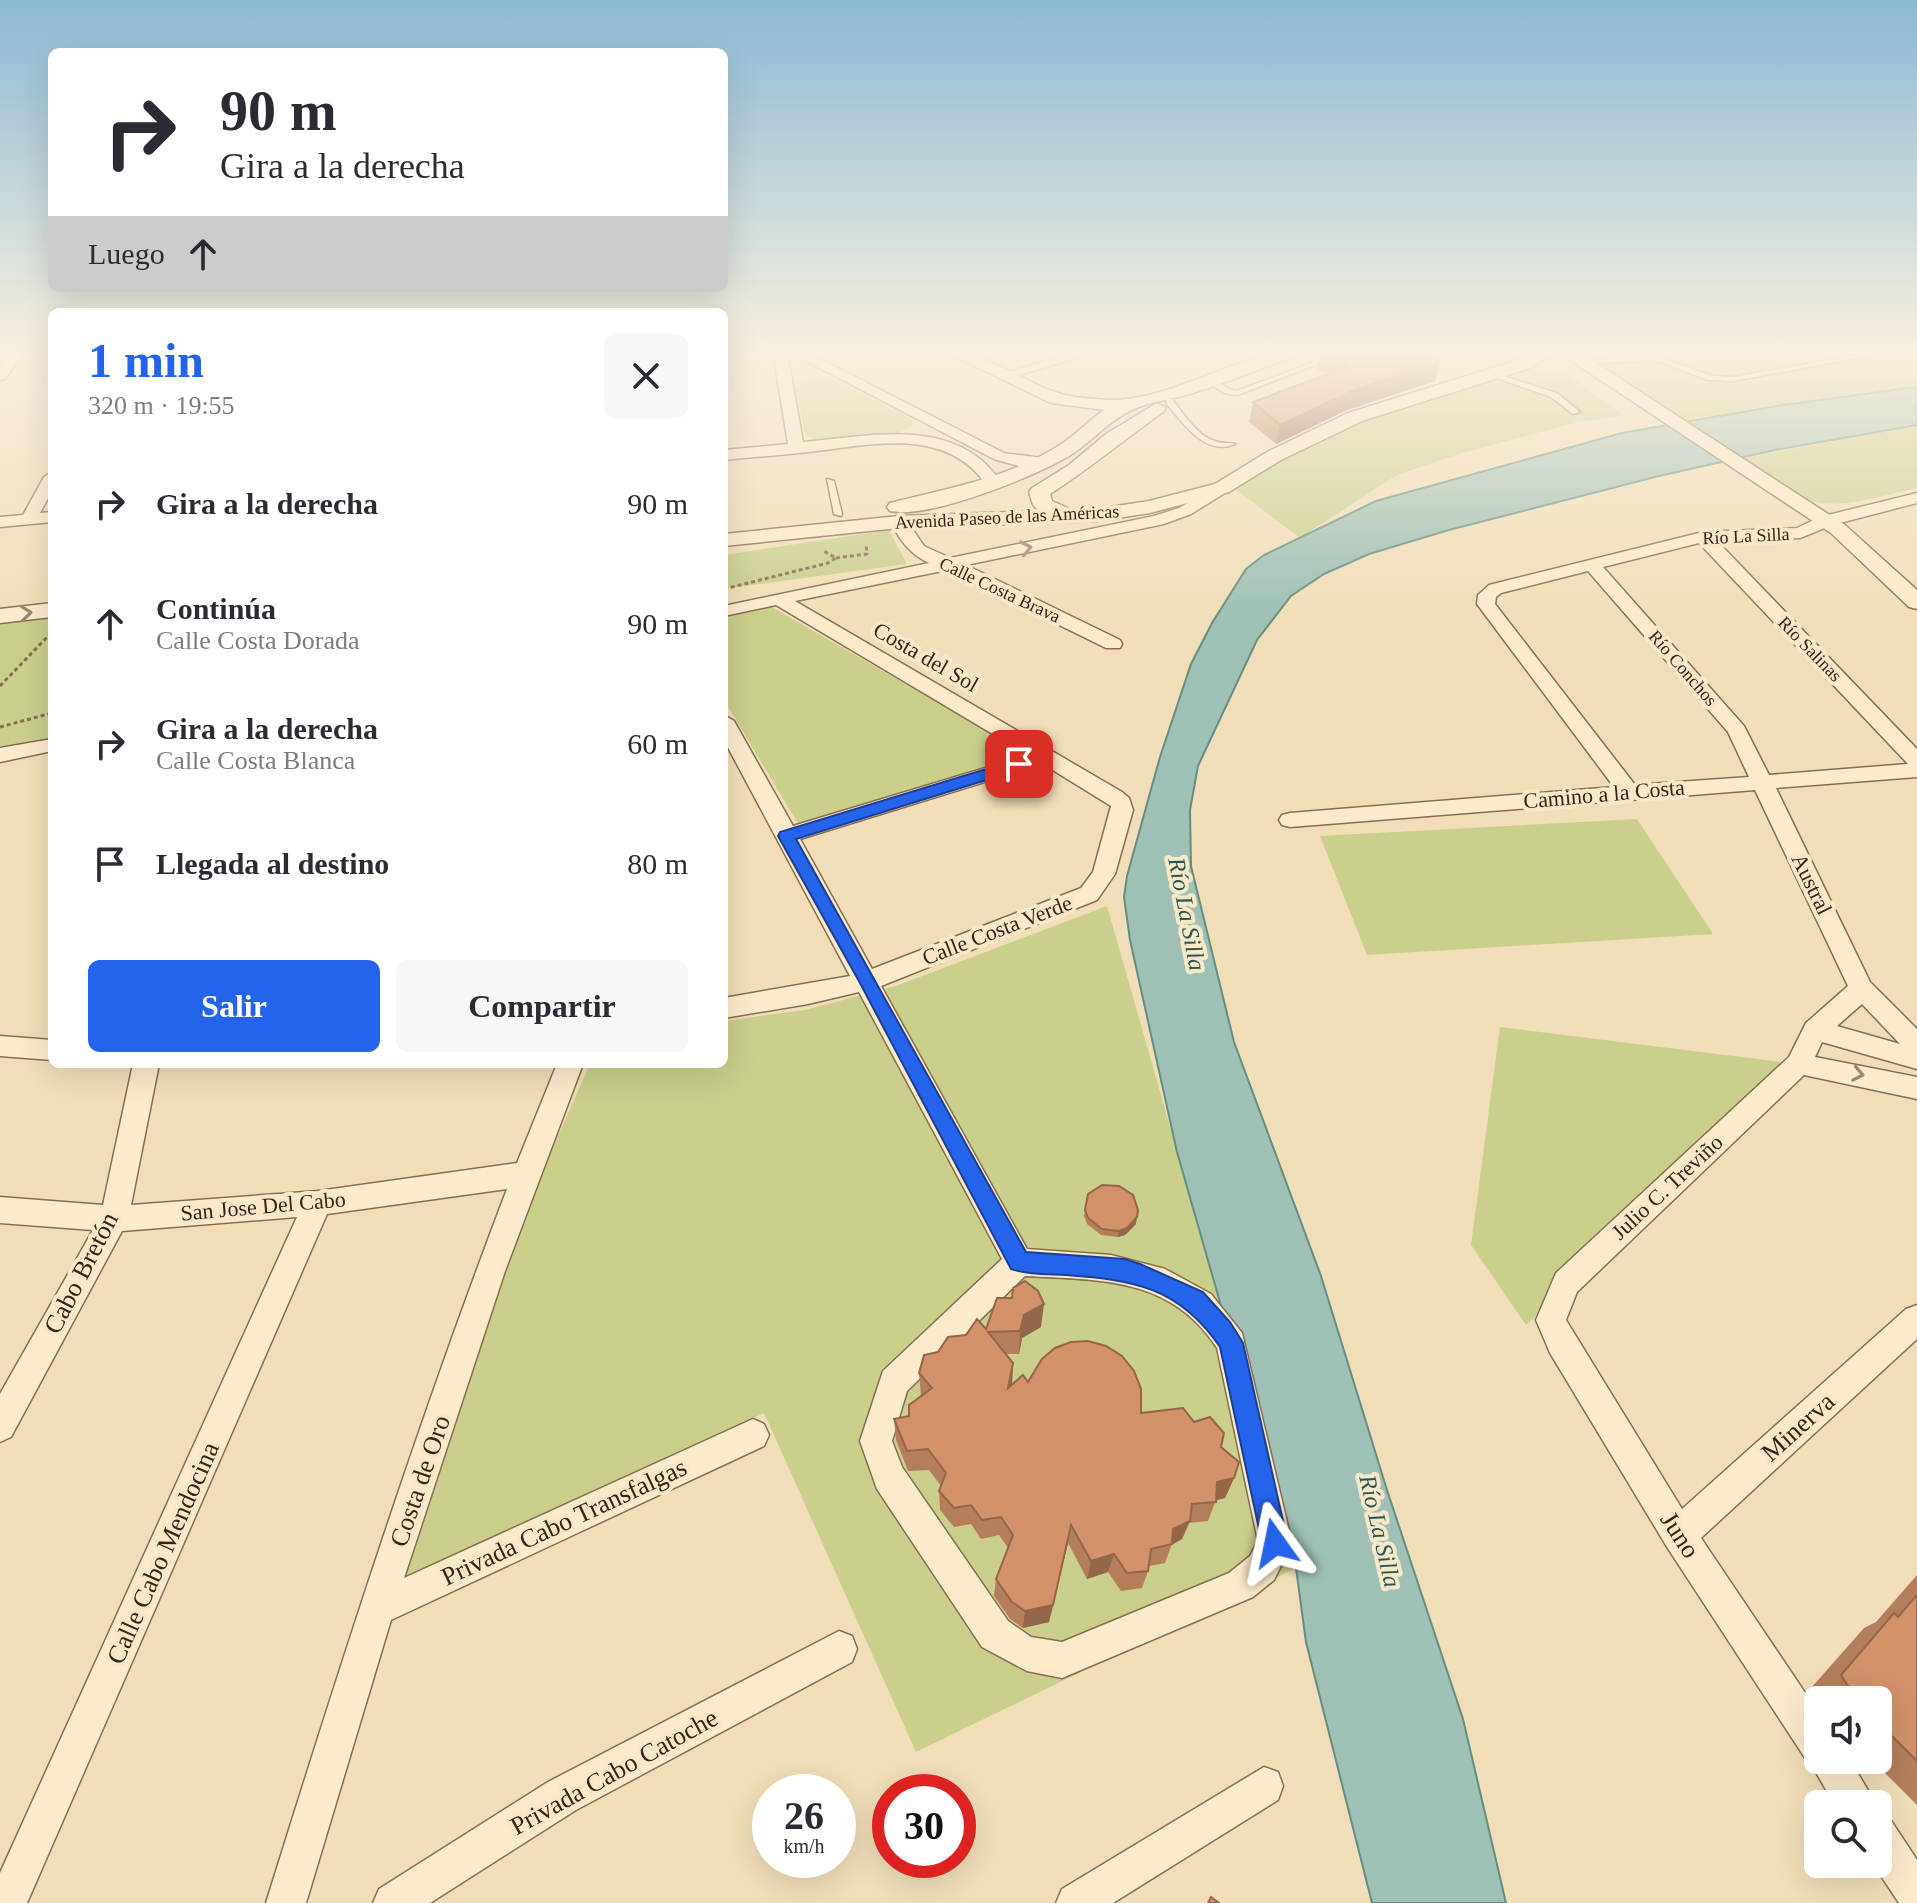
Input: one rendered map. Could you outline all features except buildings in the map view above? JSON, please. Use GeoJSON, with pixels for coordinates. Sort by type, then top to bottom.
{"type":"FeatureCollection","features":[{"type":"Feature","properties":{"kind":"street"},"geometry":{"type":"LineString","coordinates":[[796,441],[797,449]]}},
{"type":"Feature","properties":{"kind":"street"},"geometry":{"type":"LineString","coordinates":[[728,455],[871,441]]}},
{"type":"Feature","properties":{"kind":"street"},"geometry":{"type":"LineString","coordinates":[[931,441],[985,468],[994,484]]}},
{"type":"Feature","properties":{"kind":"street"},"geometry":{"type":"LineString","coordinates":[[973,441],[1011,460],[1046,462]]}},
{"type":"Feature","properties":{"kind":"street","name":"Avenida Paseo de las Américas"},"geometry":{"type":"LineString","coordinates":[[728,526],[921,503],[994,484],[1046,462],[1076,441]]}},
{"type":"Feature","properties":{"kind":"street"},"geometry":{"type":"LineString","coordinates":[[1063,477],[1078,456],[1082,441]]}},
{"type":"Feature","properties":{"kind":"street"},"geometry":{"type":"LineString","coordinates":[[1071,516],[1043,505],[1039,492],[1109,441]]}},
{"type":"Feature","properties":{"kind":"street","name":"Avenida Paseo de las Américas"},"geometry":{"type":"LineString","coordinates":[[728,540],[899,522],[1133,511],[1222,488],[1306,441]]}},
{"type":"Feature","properties":{"kind":"street"},"geometry":{"type":"LineString","coordinates":[[1694,441],[1863,554],[1917,602]]}},
{"type":"Feature","properties":{"kind":"street"},"geometry":{"type":"LineString","coordinates":[[28,520],[48,484]]}},
{"type":"Feature","properties":{"kind":"street"},"geometry":{"type":"LineString","coordinates":[[728,610],[1158,520],[1195,506],[1222,488]]}},
{"type":"Feature","properties":{"kind":"street","name":"Río La Silla"},"geometry":{"type":"LineString","coordinates":[[1628,791],[1486,604],[1487,595],[1495,589],[1703,537],[1800,533],[1820,524],[1917,498]]}},
{"type":"Feature","properties":{"kind":"street"},"geometry":{"type":"LineString","coordinates":[[0,522],[48,518]]}},
{"type":"Feature","properties":{"kind":"street","name":"Calle Costa Brava"},"geometry":{"type":"LineString","coordinates":[[899,522],[911,546],[926,556],[949,564],[1113,644]]}},
{"type":"Feature","properties":{"kind":"street","name":"Río Salinas"},"geometry":{"type":"LineString","coordinates":[[1703,537],[1917,761]]}},
{"type":"Feature","properties":{"kind":"street","name":"Río Conchos"},"geometry":{"type":"LineString","coordinates":[[1591,564],[1737,730],[1752,754],[1762,781]]}},
{"type":"Feature","properties":{"kind":"street"},"geometry":{"type":"LineString","coordinates":[[0,597],[48,592]]}},
{"type":"Feature","properties":{"kind":"street","name":"Costa del Sol"},"geometry":{"type":"LineString","coordinates":[[780,600],[1048,756]]}},
{"type":"Feature","properties":{"kind":"street"},"geometry":{"type":"LineString","coordinates":[[0,616],[48,610]]}},
{"type":"Feature","properties":{"kind":"street"},"geometry":{"type":"LineString","coordinates":[[728,728],[1019,1262]]}},
{"type":"Feature","properties":{"kind":"street"},"geometry":{"type":"LineString","coordinates":[[0,755],[48,746]]}},
{"type":"Feature","properties":{"kind":"street"},"geometry":{"type":"LineString","coordinates":[[786,836],[1048,756]]}},
{"type":"Feature","properties":{"kind":"street","name":"Calle Costa Verde"},"geometry":{"type":"LineString","coordinates":[[728,1007],[808,995],[868,981],[1089,894],[1097,885],[1108,861],[1122,810],[1121,803],[1048,756]]}},
{"type":"Feature","properties":{"kind":"street","name":"Camino a la Costa"},"geometry":{"type":"LineString","coordinates":[[1290,820],[1917,770]]}},
{"type":"Feature","properties":{"kind":"street","name":"Austral"},"geometry":{"type":"LineString","coordinates":[[1762,781],[1861,988],[1917,1045]]}},
{"type":"Feature","properties":{"kind":"street"},"geometry":{"type":"LineString","coordinates":[[1815,1030],[1861,988]]}},
{"type":"Feature","properties":{"kind":"street"},"geometry":{"type":"LineString","coordinates":[[1815,1030],[1917,1059]]}},
{"type":"Feature","properties":{"kind":"street","name":"Julio C. Treviño"},"geometry":{"type":"LineString","coordinates":[[1551,1320],[1566,1283],[1799,1064],[1815,1030]]}},
{"type":"Feature","properties":{"kind":"street"},"geometry":{"type":"LineString","coordinates":[[0,1046],[48,1050]]}},
{"type":"Feature","properties":{"kind":"street"},"geometry":{"type":"LineString","coordinates":[[1799,1064],[1917,1088]]}},
{"type":"Feature","properties":{"kind":"street","name":"Cabo Bretón"},"geometry":{"type":"LineString","coordinates":[[0,1426],[114,1219],[145,1068]]}},
{"type":"Feature","properties":{"kind":"street","name":"Costa de Oro"},"geometry":{"type":"LineString","coordinates":[[286,1903],[375,1609],[525,1174],[568,1068]]}},
{"type":"Feature","properties":{"kind":"street","name":"San Jose Del Cabo"},"geometry":{"type":"LineString","coordinates":[[0,1210],[114,1219],[318,1203],[525,1174]]}},
{"type":"Feature","properties":{"kind":"street","name":"Calle Cabo Mendocina"},"geometry":{"type":"LineString","coordinates":[[7,1903],[318,1203]]}},
{"type":"Feature","properties":{"kind":"street"},"geometry":{"type":"LineString","coordinates":[[1019,1262],[1125,1269],[1195,1299],[1212,1316],[1231,1343],[1275,1543],[1262,1568],[1241,1585],[1062,1660],[1044,1660],[1008,1644],[995,1634],[889,1477],[876,1441],[894,1382],[1019,1262]]}},
{"type":"Feature","properties":{"kind":"street","name":"Minerva"},"geometry":{"type":"LineString","coordinates":[[1679,1535],[1917,1319]]}},
{"type":"Feature","properties":{"kind":"street","name":"Juno"},"geometry":{"type":"LineString","coordinates":[[1551,1320],[1561,1343],[1679,1535],[1804,1724]]}},
{"type":"Feature","properties":{"kind":"street","name":"Privada Cabo Transfalgas"},"geometry":{"type":"LineString","coordinates":[[375,1609],[753,1435]]}},
{"type":"Feature","properties":{"kind":"street","name":"Privada Cabo Catoche"},"geometry":{"type":"LineString","coordinates":[[393,1903],[562,1796],[839,1649]]}},
{"type":"Feature","properties":{"kind":"street"},"geometry":{"type":"LineString","coordinates":[[1076,1903],[1264,1786]]}},
{"type":"Feature","properties":{"kind":"street"},"geometry":{"type":"LineString","coordinates":[[1892,1857],[1917,1895]]}},
{"type":"Feature","properties":{"kind":"lane"},"geometry":{"type":"LineString","coordinates":[[1205,441],[1219,447],[1231,444]]}},
{"type":"Feature","properties":{"kind":"lane"},"geometry":{"type":"LineString","coordinates":[[830,481],[838,514]]}},
{"type":"Feature","properties":{"kind":"path"},"geometry":{"type":"LineString","coordinates":[[728,588],[828,563],[836,558],[867,554],[863,525]]}},
{"type":"Feature","properties":{"kind":"path"},"geometry":{"type":"LineString","coordinates":[[809,551],[824,550],[836,558]]}},
{"type":"Feature","properties":{"kind":"path"},"geometry":{"type":"LineString","coordinates":[[0,686],[48,636]]}},
{"type":"Feature","properties":{"kind":"path"},"geometry":{"type":"LineString","coordinates":[[0,727],[48,714]]}},
{"type":"Feature","properties":{"kind":"green space"},"geometry":{"type":"Polygon","coordinates":[[[1317,441],[1508,441],[1397,475],[1300,538],[1235,489],[1270,464],[1317,441]]]}},
{"type":"Feature","properties":{"kind":"green space"},"geometry":{"type":"Polygon","coordinates":[[[1834,441],[1917,441],[1917,488],[1860,501],[1817,503],[1779,486],[1739,459],[1834,441]]]}},
{"type":"Feature","properties":{"kind":"green space"},"geometry":{"type":"Polygon","coordinates":[[[889,530],[907,564],[728,588],[728,554],[889,530]]]}},
{"type":"Feature","properties":{"kind":"green space"},"geometry":{"type":"Polygon","coordinates":[[[765,603],[1025,753],[800,827],[728,707],[728,612],[765,603]]]}},
{"type":"Feature","properties":{"kind":"green space"},"geometry":{"type":"Polygon","coordinates":[[[48,609],[48,743],[0,752],[0,614],[48,609]]]}},
{"type":"Feature","properties":{"kind":"green space"},"geometry":{"type":"Polygon","coordinates":[[[1637,819],[1713,934],[1367,955],[1320,836],[1637,819]]]}},
{"type":"Feature","properties":{"kind":"green space"},"geometry":{"type":"Polygon","coordinates":[[[1107,906],[1296,1568],[916,1752],[764,1413],[395,1591],[538,1181],[588,1068],[728,1068],[728,1020],[805,1010],[896,986],[1107,906]]]}},
{"type":"Feature","properties":{"kind":"green space"},"geometry":{"type":"Polygon","coordinates":[[[1500,1027],[1799,1064],[1526,1325],[1471,1245],[1500,1027]]]}},
{"type":"Feature","properties":{"kind":"water"},"geometry":{"type":"Polygon","coordinates":[[[1594,441],[1827,441],[1659,476],[1449,530],[1369,554],[1324,574],[1291,596],[1257,640],[1198,766],[1190,810],[1191,866],[1234,1042],[1321,1276],[1387,1490],[1463,1719],[1506,1903],[1372,1903],[1306,1642],[1296,1568],[1177,1152],[1130,940],[1124,897],[1160,757],[1191,664],[1246,569],[1264,555],[1376,501],[1594,441]]]}},
{"type":"Feature","properties":{"kind":"route"},"geometry":{"type":"LineString","coordinates":[[1019,764],[786,836],[1019,1262],[1125,1269],[1140,1274],[1195,1299],[1231,1343],[1275,1543]]}}]}
